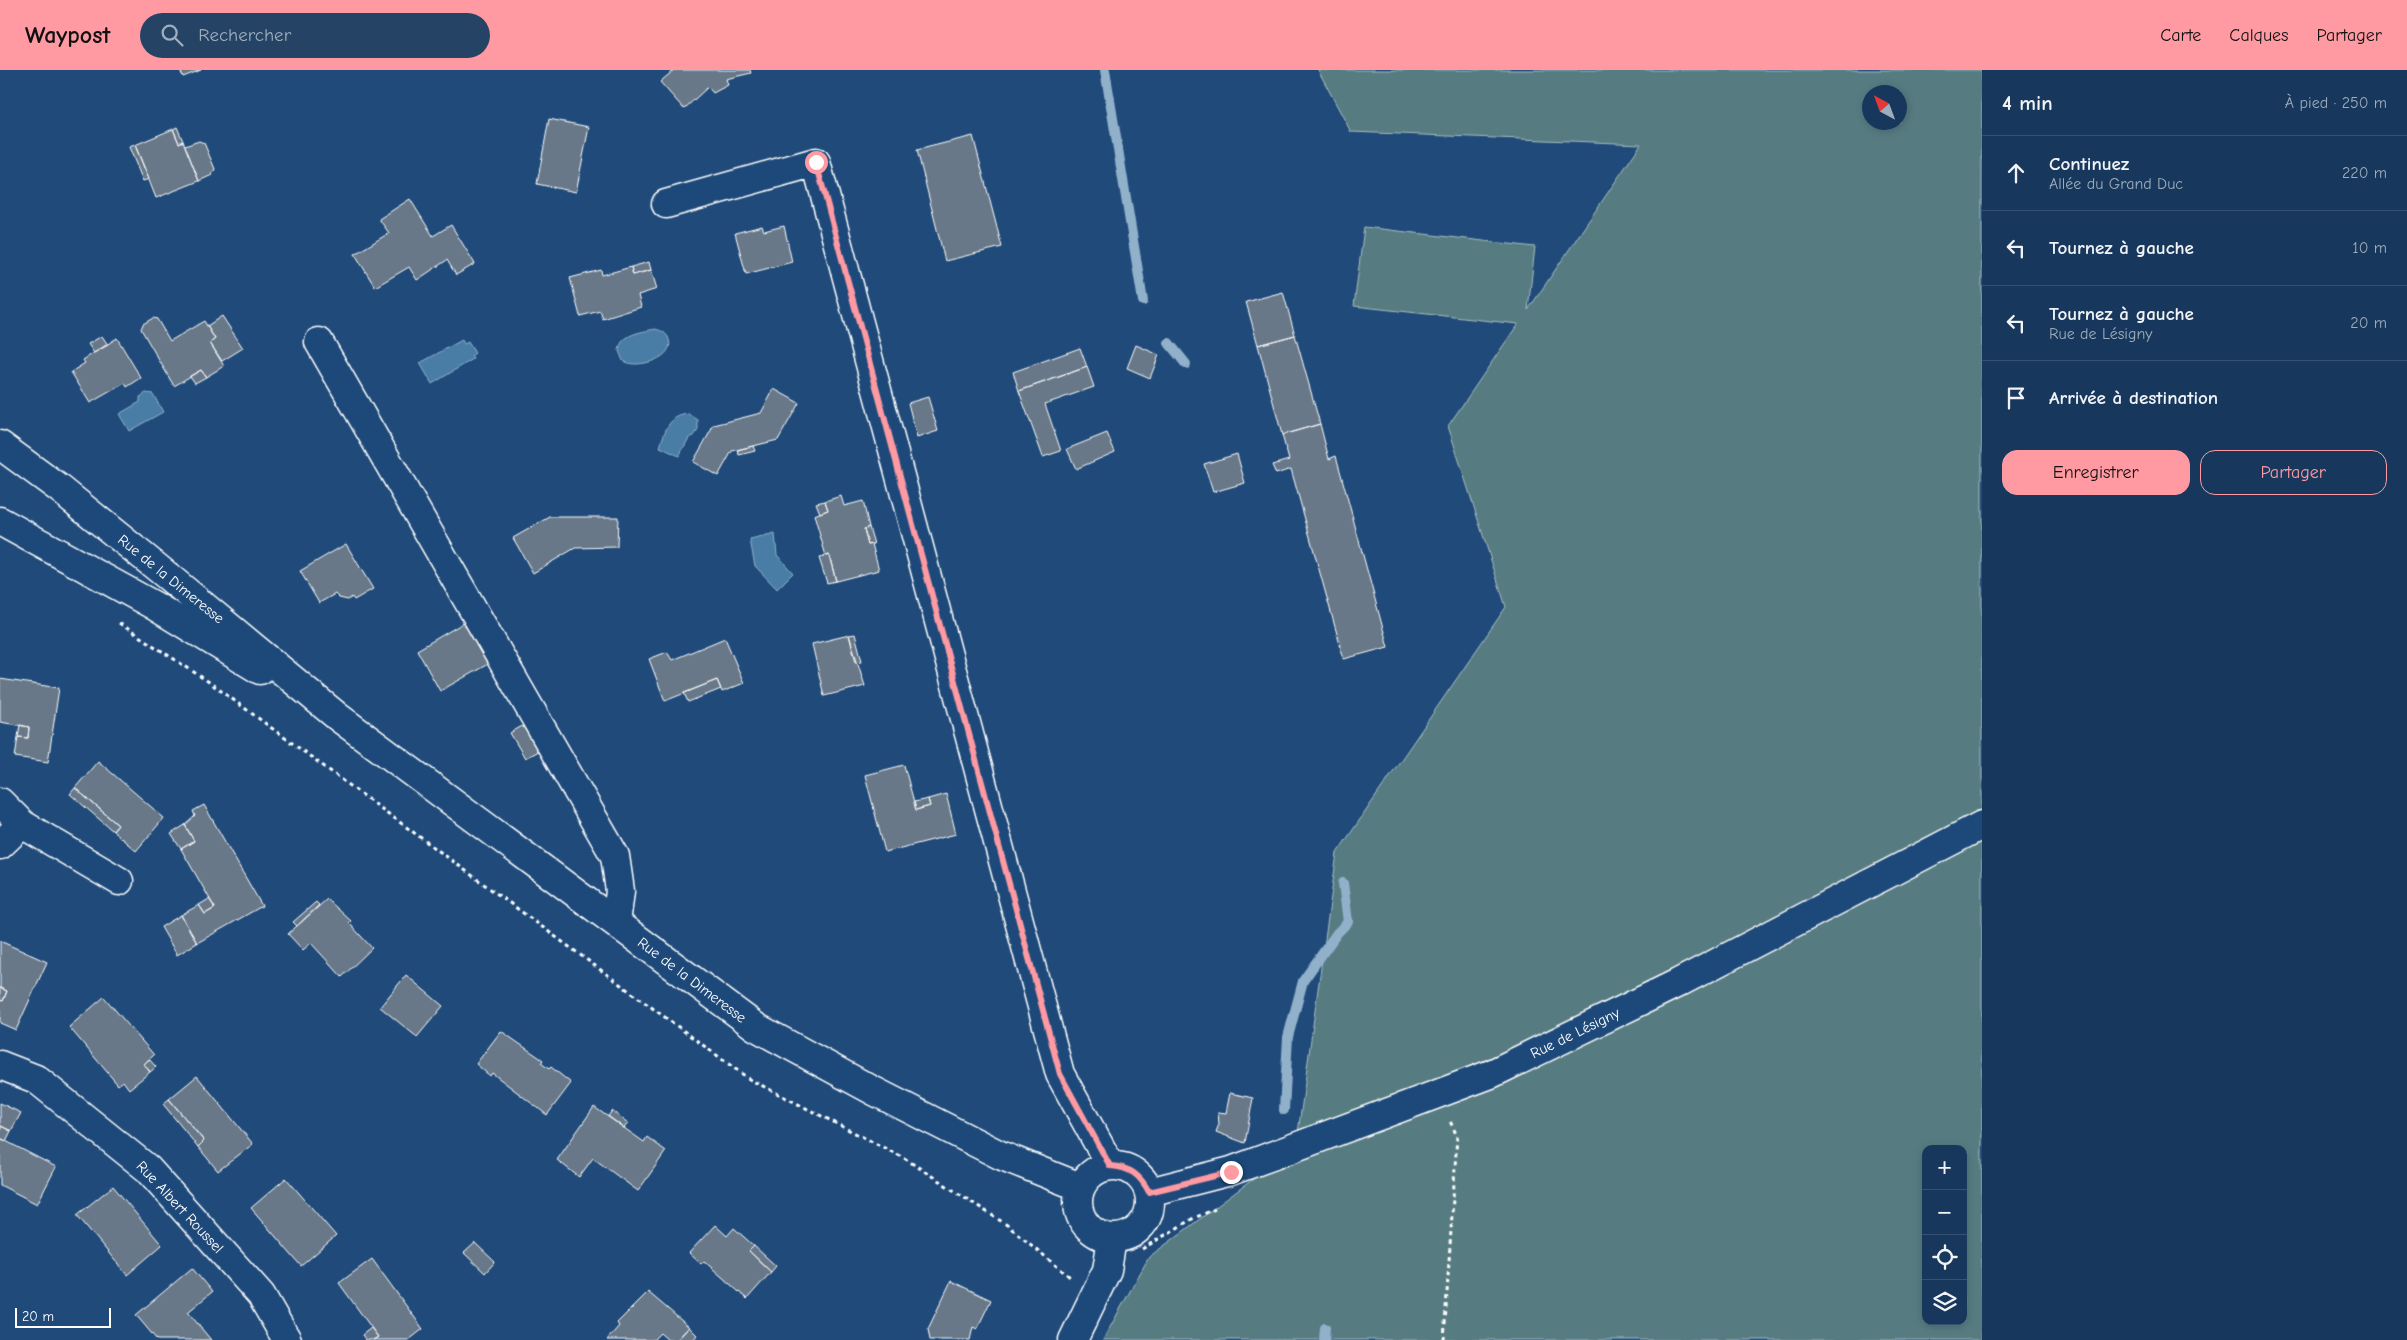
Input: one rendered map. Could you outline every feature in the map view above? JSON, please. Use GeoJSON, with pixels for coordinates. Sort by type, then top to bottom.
{"type":"FeatureCollection","features":[{"type":"Feature","properties":{"kind":"street"},"geometry":{"type":"LineString","coordinates":[[666,204],[816,162],[1060,1074],[1110,1166]]}},
{"type":"Feature","properties":{"kind":"street"},"geometry":{"type":"LineString","coordinates":[[319,342],[615,856],[620,891],[616,923]]}},
{"type":"Feature","properties":{"kind":"street","name":"Rue de la Dimeresse"},"geometry":{"type":"LineString","coordinates":[[0,445],[128,544],[338,717],[756,1027],[872,1090],[1000,1155],[1080,1187]]}},
{"type":"Feature","properties":{"kind":"street","name":"Rue de la Dimeresse"},"geometry":{"type":"LineString","coordinates":[[0,521],[153,605],[338,717]]}},
{"type":"Feature","properties":{"kind":"street"},"geometry":{"type":"LineString","coordinates":[[0,802],[22,824],[120,881]]}},
{"type":"Feature","properties":{"kind":"street"},"geometry":{"type":"LineString","coordinates":[[0,845],[22,824]]}},
{"type":"Feature","properties":{"kind":"street","name":"Rue de Lésigny"},"geometry":{"type":"LineString","coordinates":[[1149,1192],[1231,1172],[1491,1074],[1678,983],[1982,826]]}},
{"type":"Feature","properties":{"kind":"street","name":"Rue Albert Roussel"},"geometry":{"type":"LineString","coordinates":[[0,1064],[36,1079],[148,1169],[261,1295],[287,1340]]}},
{"type":"Feature","properties":{"kind":"street"},"geometry":{"type":"LineString","coordinates":[[1110,1166],[1123,1166],[1134,1172],[1143,1181],[1149,1192],[1150,1209],[1142,1225],[1129,1236],[1112,1239],[1090,1231],[1077,1210],[1080,1187],[1092,1172],[1110,1166]]}},
{"type":"Feature","properties":{"kind":"street"},"geometry":{"type":"LineString","coordinates":[[1073,1340],[1107,1270],[1112,1239]]}},
{"type":"Feature","properties":{"kind":"path"},"geometry":{"type":"LineString","coordinates":[[111,619],[209,682],[749,1079],[904,1158],[1007,1225],[1094,1296]]}},
{"type":"Feature","properties":{"kind":"path"},"geometry":{"type":"LineString","coordinates":[[1439,1095],[1457,1136],[1444,1340]]}},
{"type":"Feature","properties":{"kind":"green space"},"geometry":{"type":"Polygon","coordinates":[[[1318,70],[1982,70],[1982,1340],[1103,1340],[1149,1257],[1296,1147],[1337,853],[1506,607],[1448,426],[1518,324],[1354,306],[1364,227],[1535,247],[1528,310],[1641,144],[1351,132],[1318,70]]]}},
{"type":"Feature","properties":{"kind":"water"},"geometry":{"type":"Polygon","coordinates":[[[655,329],[668,337],[670,344],[662,356],[646,363],[637,364],[623,361],[619,351],[620,345],[627,337],[655,329]]]}},
{"type":"Feature","properties":{"kind":"water"},"geometry":{"type":"Polygon","coordinates":[[[462,340],[464,344],[468,342],[475,353],[471,356],[473,359],[432,384],[420,363],[462,340]]]}},
{"type":"Feature","properties":{"kind":"water"},"geometry":{"type":"Polygon","coordinates":[[[146,393],[153,394],[163,412],[129,431],[119,414],[140,402],[140,397],[146,393]]]}},
{"type":"Feature","properties":{"kind":"water"},"geometry":{"type":"Polygon","coordinates":[[[689,414],[698,420],[698,430],[694,436],[689,438],[679,456],[660,447],[666,429],[672,420],[689,414]]]}},
{"type":"Feature","properties":{"kind":"water"},"geometry":{"type":"Polygon","coordinates":[[[775,534],[777,555],[793,573],[777,589],[755,566],[750,540],[775,534]]]}},
{"type":"Feature","properties":{"kind":"building"},"geometry":{"type":"Polygon","coordinates":[[[180,70],[201,70],[183,77],[180,70]]]}},
{"type":"Feature","properties":{"kind":"building"},"geometry":{"type":"Polygon","coordinates":[[[674,70],[750,70],[751,73],[726,79],[728,85],[713,93],[708,87],[684,109],[660,82],[674,70]]]}},
{"type":"Feature","properties":{"kind":"building"},"geometry":{"type":"Polygon","coordinates":[[[549,119],[589,127],[576,192],[537,184],[549,119]]]}},
{"type":"Feature","properties":{"kind":"building"},"geometry":{"type":"Polygon","coordinates":[[[177,127],[183,141],[179,143],[173,129],[177,127]]]}},
{"type":"Feature","properties":{"kind":"building"},"geometry":{"type":"Polygon","coordinates":[[[173,129],[179,143],[183,141],[199,181],[156,198],[135,145],[173,129]]]}},
{"type":"Feature","properties":{"kind":"building"},"geometry":{"type":"Polygon","coordinates":[[[973,136],[1002,247],[945,261],[917,150],[973,136]]]}},
{"type":"Feature","properties":{"kind":"building"},"geometry":{"type":"Polygon","coordinates":[[[199,141],[204,143],[215,169],[212,175],[199,181],[185,146],[199,141]]]}},
{"type":"Feature","properties":{"kind":"building"},"geometry":{"type":"Polygon","coordinates":[[[135,145],[149,179],[143,181],[129,147],[135,145]]]}},
{"type":"Feature","properties":{"kind":"building"},"geometry":{"type":"Polygon","coordinates":[[[410,199],[433,236],[451,225],[475,264],[456,275],[447,260],[417,280],[409,267],[375,287],[355,254],[389,233],[379,219],[410,199]]]}},
{"type":"Feature","properties":{"kind":"building"},"geometry":{"type":"Polygon","coordinates":[[[762,226],[764,231],[784,226],[792,262],[746,274],[735,233],[762,226]]]}},
{"type":"Feature","properties":{"kind":"building"},"geometry":{"type":"Polygon","coordinates":[[[649,262],[651,270],[633,275],[631,267],[649,262]]]}},
{"type":"Feature","properties":{"kind":"building"},"geometry":{"type":"Polygon","coordinates":[[[631,267],[633,275],[651,270],[657,289],[638,295],[641,307],[603,319],[600,311],[580,316],[570,278],[601,270],[602,275],[631,267]]]}},
{"type":"Feature","properties":{"kind":"building"},"geometry":{"type":"Polygon","coordinates":[[[1283,292],[1295,335],[1258,345],[1246,302],[1283,292]]]}},
{"type":"Feature","properties":{"kind":"building"},"geometry":{"type":"Polygon","coordinates":[[[222,316],[243,348],[222,361],[210,343],[215,339],[207,326],[222,316]]]}},
{"type":"Feature","properties":{"kind":"building"},"geometry":{"type":"Polygon","coordinates":[[[153,318],[157,319],[170,341],[204,321],[215,339],[210,343],[224,366],[206,377],[201,370],[174,386],[141,329],[143,324],[153,318]]]}},
{"type":"Feature","properties":{"kind":"building"},"geometry":{"type":"Polygon","coordinates":[[[1295,335],[1320,424],[1282,435],[1258,345],[1295,335]]]}},
{"type":"Feature","properties":{"kind":"building"},"geometry":{"type":"Polygon","coordinates":[[[102,336],[108,345],[94,353],[88,344],[102,336]]]}},
{"type":"Feature","properties":{"kind":"building"},"geometry":{"type":"Polygon","coordinates":[[[117,338],[141,378],[127,387],[125,383],[90,403],[71,372],[85,363],[83,360],[117,338]]]}},
{"type":"Feature","properties":{"kind":"building"},"geometry":{"type":"Polygon","coordinates":[[[1136,345],[1159,355],[1150,378],[1127,368],[1136,345]]]}},
{"type":"Feature","properties":{"kind":"building"},"geometry":{"type":"Polygon","coordinates":[[[1080,348],[1087,367],[1019,391],[1013,372],[1080,348]]]}},
{"type":"Feature","properties":{"kind":"building"},"geometry":{"type":"Polygon","coordinates":[[[1087,367],[1094,387],[1045,404],[1061,451],[1043,457],[1019,391],[1087,367]]]}},
{"type":"Feature","properties":{"kind":"building"},"geometry":{"type":"Polygon","coordinates":[[[201,370],[206,377],[195,383],[190,376],[201,370]]]}},
{"type":"Feature","properties":{"kind":"building"},"geometry":{"type":"Polygon","coordinates":[[[774,389],[799,403],[778,440],[732,451],[718,476],[693,462],[714,425],[761,413],[774,389]]]}},
{"type":"Feature","properties":{"kind":"building"},"geometry":{"type":"Polygon","coordinates":[[[928,397],[938,431],[917,438],[908,403],[928,397]]]}},
{"type":"Feature","properties":{"kind":"building"},"geometry":{"type":"Polygon","coordinates":[[[1320,424],[1329,459],[1336,456],[1388,647],[1344,659],[1291,469],[1276,474],[1272,465],[1289,460],[1282,435],[1320,424]]]}},
{"type":"Feature","properties":{"kind":"building"},"geometry":{"type":"Polygon","coordinates":[[[1107,433],[1115,452],[1076,469],[1067,449],[1107,433]]]}},
{"type":"Feature","properties":{"kind":"building"},"geometry":{"type":"Polygon","coordinates":[[[753,446],[755,451],[739,455],[738,450],[753,446]]]}},
{"type":"Feature","properties":{"kind":"building"},"geometry":{"type":"Polygon","coordinates":[[[1237,454],[1245,483],[1213,492],[1204,464],[1237,454]]]}},
{"type":"Feature","properties":{"kind":"building"},"geometry":{"type":"Polygon","coordinates":[[[841,496],[844,506],[863,501],[869,527],[864,529],[868,545],[872,544],[879,570],[836,581],[829,555],[826,556],[814,515],[828,510],[825,501],[841,496]]]}},
{"type":"Feature","properties":{"kind":"building"},"geometry":{"type":"Polygon","coordinates":[[[825,501],[828,510],[820,513],[816,503],[825,501]]]}},
{"type":"Feature","properties":{"kind":"building"},"geometry":{"type":"Polygon","coordinates":[[[550,517],[618,517],[617,547],[575,548],[533,573],[513,538],[550,517]]]}},
{"type":"Feature","properties":{"kind":"building"},"geometry":{"type":"Polygon","coordinates":[[[869,527],[874,544],[868,545],[864,529],[869,527]]]}},
{"type":"Feature","properties":{"kind":"building"},"geometry":{"type":"Polygon","coordinates":[[[346,544],[373,589],[354,600],[352,597],[348,600],[339,598],[335,594],[319,603],[300,571],[346,544]]]}},
{"type":"Feature","properties":{"kind":"building"},"geometry":{"type":"Polygon","coordinates":[[[829,555],[836,581],[827,583],[819,558],[829,555]]]}},
{"type":"Feature","properties":{"kind":"building"},"geometry":{"type":"Polygon","coordinates":[[[465,622],[488,664],[440,691],[417,650],[465,622]]]}},
{"type":"Feature","properties":{"kind":"building"},"geometry":{"type":"Polygon","coordinates":[[[855,634],[862,661],[856,662],[849,635],[855,634]]]}},
{"type":"Feature","properties":{"kind":"building"},"geometry":{"type":"Polygon","coordinates":[[[849,635],[865,686],[824,696],[812,644],[849,635]]]}},
{"type":"Feature","properties":{"kind":"building"},"geometry":{"type":"Polygon","coordinates":[[[725,638],[744,683],[722,692],[717,680],[665,701],[649,659],[667,652],[672,660],[725,638]]]}},
{"type":"Feature","properties":{"kind":"building"},"geometry":{"type":"Polygon","coordinates":[[[0,679],[59,688],[48,762],[15,757],[18,737],[28,738],[29,727],[0,722],[0,679]]]}},
{"type":"Feature","properties":{"kind":"building"},"geometry":{"type":"Polygon","coordinates":[[[717,680],[721,689],[688,702],[684,693],[717,680]]]}},
{"type":"Feature","properties":{"kind":"building"},"geometry":{"type":"Polygon","coordinates":[[[20,725],[29,727],[28,738],[18,737],[20,725]]]}},
{"type":"Feature","properties":{"kind":"building"},"geometry":{"type":"Polygon","coordinates":[[[524,725],[538,751],[525,758],[510,733],[524,725]]]}},
{"type":"Feature","properties":{"kind":"building"},"geometry":{"type":"Polygon","coordinates":[[[98,761],[164,818],[136,851],[113,831],[118,825],[75,788],[98,761]]]}},
{"type":"Feature","properties":{"kind":"building"},"geometry":{"type":"Polygon","coordinates":[[[904,765],[916,810],[930,806],[928,799],[946,794],[956,834],[885,852],[865,775],[904,765]]]}},
{"type":"Feature","properties":{"kind":"building"},"geometry":{"type":"Polygon","coordinates":[[[75,788],[118,825],[113,831],[70,794],[75,788]]]}},
{"type":"Feature","properties":{"kind":"building"},"geometry":{"type":"Polygon","coordinates":[[[928,799],[930,806],[916,810],[914,802],[928,799]]]}},
{"type":"Feature","properties":{"kind":"building"},"geometry":{"type":"Polygon","coordinates":[[[204,805],[262,906],[197,943],[181,915],[199,905],[205,914],[215,908],[181,849],[194,841],[185,825],[195,816],[193,811],[204,805]]]}},
{"type":"Feature","properties":{"kind":"building"},"geometry":{"type":"Polygon","coordinates":[[[185,825],[194,841],[181,849],[171,834],[185,825]]]}},
{"type":"Feature","properties":{"kind":"building"},"geometry":{"type":"Polygon","coordinates":[[[209,899],[215,908],[205,914],[199,905],[209,899]]]}},
{"type":"Feature","properties":{"kind":"building"},"geometry":{"type":"Polygon","coordinates":[[[327,899],[351,921],[349,923],[372,948],[342,977],[311,943],[303,950],[288,934],[327,899]]]}},
{"type":"Feature","properties":{"kind":"building"},"geometry":{"type":"Polygon","coordinates":[[[316,902],[319,905],[297,926],[293,922],[316,902]]]}},
{"type":"Feature","properties":{"kind":"building"},"geometry":{"type":"Polygon","coordinates":[[[181,915],[197,943],[177,955],[161,927],[181,915]]]}},
{"type":"Feature","properties":{"kind":"building"},"geometry":{"type":"Polygon","coordinates":[[[0,941],[47,962],[16,1030],[0,1023],[0,1000],[3,1001],[7,991],[0,988],[0,941]]]}},
{"type":"Feature","properties":{"kind":"building"},"geometry":{"type":"Polygon","coordinates":[[[406,975],[443,1006],[417,1037],[380,1007],[406,975]]]}},
{"type":"Feature","properties":{"kind":"building"},"geometry":{"type":"Polygon","coordinates":[[[0,988],[7,991],[3,1001],[0,1000],[0,988]]]}},
{"type":"Feature","properties":{"kind":"building"},"geometry":{"type":"Polygon","coordinates":[[[104,997],[154,1055],[144,1064],[150,1072],[129,1089],[123,1081],[118,1085],[69,1027],[104,997]]]}},
{"type":"Feature","properties":{"kind":"building"},"geometry":{"type":"Polygon","coordinates":[[[501,1031],[543,1060],[541,1063],[549,1069],[551,1067],[571,1083],[547,1115],[492,1073],[490,1076],[476,1064],[501,1031]]]}},
{"type":"Feature","properties":{"kind":"building"},"geometry":{"type":"Polygon","coordinates":[[[149,1059],[156,1067],[150,1072],[144,1064],[149,1059]]]}},
{"type":"Feature","properties":{"kind":"building"},"geometry":{"type":"Polygon","coordinates":[[[197,1076],[253,1144],[218,1171],[198,1147],[204,1141],[169,1099],[197,1076]]]}},
{"type":"Feature","properties":{"kind":"building"},"geometry":{"type":"Polygon","coordinates":[[[1230,1093],[1253,1098],[1245,1143],[1216,1132],[1219,1124],[1218,1112],[1226,1113],[1230,1093]]]}},
{"type":"Feature","properties":{"kind":"building"},"geometry":{"type":"Polygon","coordinates":[[[169,1099],[204,1141],[198,1147],[163,1104],[169,1099]]]}},
{"type":"Feature","properties":{"kind":"building"},"geometry":{"type":"Polygon","coordinates":[[[0,1103],[21,1113],[11,1131],[1,1126],[0,1128],[0,1103]]]}},
{"type":"Feature","properties":{"kind":"building"},"geometry":{"type":"Polygon","coordinates":[[[594,1107],[644,1142],[647,1137],[666,1151],[638,1191],[593,1158],[579,1177],[557,1160],[594,1107]]]}},
{"type":"Feature","properties":{"kind":"building"},"geometry":{"type":"Polygon","coordinates":[[[612,1111],[628,1123],[624,1128],[608,1116],[612,1111]]]}},
{"type":"Feature","properties":{"kind":"building"},"geometry":{"type":"Polygon","coordinates":[[[1,1126],[11,1131],[6,1141],[0,1138],[1,1126]]]}},
{"type":"Feature","properties":{"kind":"building"},"geometry":{"type":"Polygon","coordinates":[[[0,1138],[56,1167],[37,1204],[0,1185],[0,1138]]]}},
{"type":"Feature","properties":{"kind":"building"},"geometry":{"type":"Polygon","coordinates":[[[286,1178],[336,1236],[301,1266],[251,1208],[286,1178]]]}},
{"type":"Feature","properties":{"kind":"building"},"geometry":{"type":"Polygon","coordinates":[[[113,1186],[162,1245],[127,1275],[77,1215],[113,1186]]]}},
{"type":"Feature","properties":{"kind":"building"},"geometry":{"type":"Polygon","coordinates":[[[715,1225],[727,1236],[734,1228],[754,1246],[749,1251],[771,1272],[747,1299],[704,1261],[701,1264],[689,1253],[715,1225]]]}},
{"type":"Feature","properties":{"kind":"building"},"geometry":{"type":"Polygon","coordinates":[[[475,1243],[495,1262],[485,1273],[464,1253],[475,1243]]]}},
{"type":"Feature","properties":{"kind":"building"},"geometry":{"type":"Polygon","coordinates":[[[754,1246],[776,1266],[771,1272],[749,1251],[754,1246]]]}},
{"type":"Feature","properties":{"kind":"building"},"geometry":{"type":"Polygon","coordinates":[[[372,1259],[423,1329],[409,1340],[373,1340],[378,1337],[339,1283],[372,1259]]]}},
{"type":"Feature","properties":{"kind":"building"},"geometry":{"type":"Polygon","coordinates":[[[192,1268],[212,1292],[188,1312],[211,1340],[157,1340],[136,1315],[192,1268]]]}},
{"type":"Feature","properties":{"kind":"building"},"geometry":{"type":"Polygon","coordinates":[[[951,1281],[991,1300],[977,1329],[973,1327],[970,1340],[930,1340],[928,1329],[951,1281]]]}},
{"type":"Feature","properties":{"kind":"building"},"geometry":{"type":"Polygon","coordinates":[[[648,1292],[689,1327],[677,1340],[668,1340],[660,1333],[653,1340],[607,1340],[619,1326],[617,1323],[648,1292]]]}},
{"type":"Feature","properties":{"kind":"building"},"geometry":{"type":"Polygon","coordinates":[[[689,1327],[697,1335],[693,1340],[677,1340],[689,1327]]]}},
{"type":"Feature","properties":{"kind":"building"},"geometry":{"type":"Polygon","coordinates":[[[371,1328],[378,1337],[373,1340],[366,1340],[362,1335],[371,1328]]]}},
{"type":"Feature","properties":{"kind":"waterway"},"geometry":{"type":"LineString","coordinates":[[1105,70],[1143,301]]}},
{"type":"Feature","properties":{"kind":"waterway"},"geometry":{"type":"LineString","coordinates":[[1169,343],[1186,364]]}},
{"type":"Feature","properties":{"kind":"waterway"},"geometry":{"type":"LineString","coordinates":[[1284,1110],[1288,1037],[1303,981],[1337,933],[1348,922],[1343,883]]}},
{"type":"Feature","properties":{"kind":"waterway"},"geometry":{"type":"LineString","coordinates":[[1324,1340],[1325,1328]]}},
{"type":"Feature","properties":{"kind":"route"},"geometry":{"type":"LineString","coordinates":[[816,162],[1060,1074],[1110,1166],[1123,1166],[1134,1172],[1143,1181],[1149,1192],[1231,1172]]}}]}
